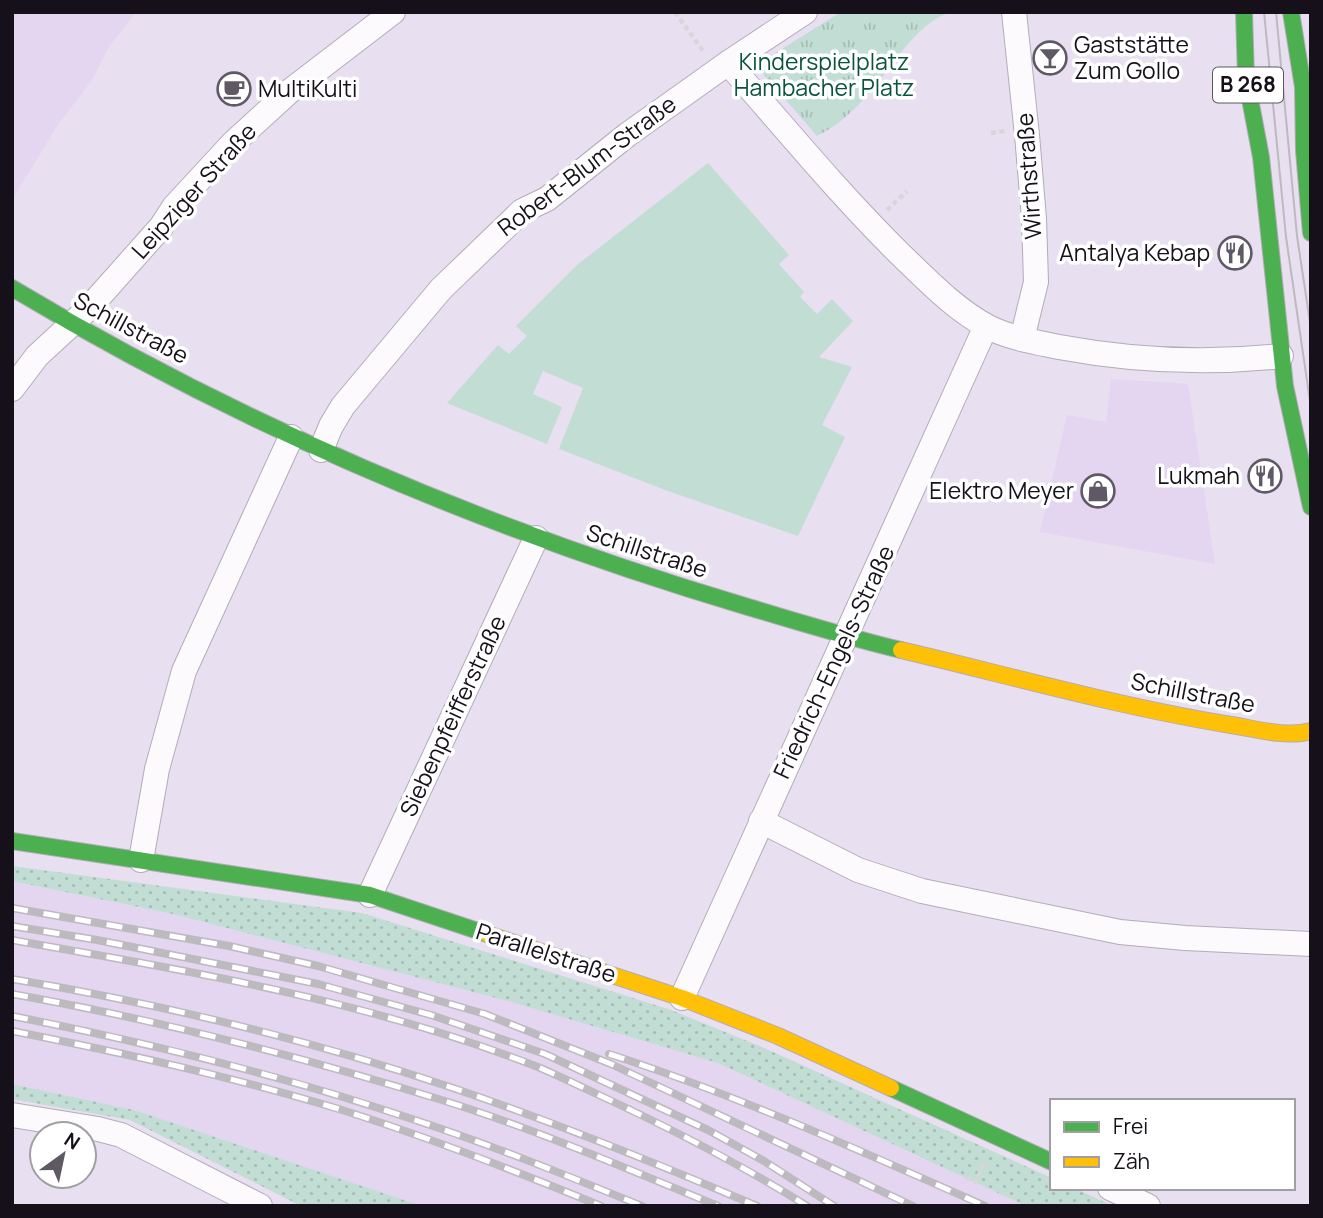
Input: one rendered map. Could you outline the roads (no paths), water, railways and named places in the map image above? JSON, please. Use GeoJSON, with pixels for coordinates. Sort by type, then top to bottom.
{"type":"FeatureCollection","features":[{"type":"Feature","properties":{"kind":"street","name":"Leipziger Straße"},"geometry":{"type":"LineString","coordinates":[[12,389],[37,356],[89,308],[161,228],[174,207],[234,142],[290,91],[393,12]]}},
{"type":"Feature","properties":{"kind":"street","name":"Robert-Blum-Straße"},"geometry":{"type":"LineString","coordinates":[[321,450],[343,406],[433,299],[489,240],[522,211],[547,199],[627,135],[805,12]]}},
{"type":"Feature","properties":{"kind":"street","name":"Wirthstraße"},"geometry":{"type":"LineString","coordinates":[[1014,12],[1029,162],[1035,282],[1022,339]]}},
{"type":"Feature","properties":{"kind":"street","name":"B 268"},"geometry":{"type":"LineString","coordinates":[[1244,12],[1246,78],[1261,157],[1290,418],[1311,506]]}},
{"type":"Feature","properties":{"kind":"street","name":"B 268"},"geometry":{"type":"LineString","coordinates":[[1291,12],[1303,88],[1311,233]]}},
{"type":"Feature","properties":{"kind":"street"},"geometry":{"type":"LineString","coordinates":[[728,63],[810,159],[885,239],[948,300],[986,326],[1022,339],[1120,357],[1211,362],[1282,356]]}},
{"type":"Feature","properties":{"kind":"street","name":"Schillstraße"},"geometry":{"type":"LineString","coordinates":[[12,288],[72,324],[291,437],[536,538],[664,582],[848,636],[1189,718],[1279,732],[1311,732]]}},
{"type":"Feature","properties":{"kind":"street","name":"Friedrich-Engels-Straße"},"geometry":{"type":"LineString","coordinates":[[682,998],[986,326]]}},
{"type":"Feature","properties":{"kind":"street"},"geometry":{"type":"LineString","coordinates":[[141,860],[157,769],[184,671],[291,437]]}},
{"type":"Feature","properties":{"kind":"street","name":"Siebenpfeifferstraße"},"geometry":{"type":"LineString","coordinates":[[370,895],[536,538]]}},
{"type":"Feature","properties":{"kind":"street"},"geometry":{"type":"LineString","coordinates":[[761,821],[858,870],[922,891],[1119,932],[1311,944]]}},
{"type":"Feature","properties":{"kind":"street","name":"Parallelstraße"},"geometry":{"type":"LineString","coordinates":[[12,841],[370,895],[682,998],[778,1036],[1050,1161]]}},
{"type":"Feature","properties":{"kind":"street"},"geometry":{"type":"LineString","coordinates":[[12,1115],[121,1135],[260,1206]]}},
{"type":"Feature","properties":{"kind":"street"},"geometry":{"type":"LineString","coordinates":[[1114,1190],[1148,1206]]}},
{"type":"Feature","properties":{"kind":"tram line"},"geometry":{"type":"LineString","coordinates":[[1264,12],[1286,237],[1311,408]]}},
{"type":"Feature","properties":{"kind":"tram line"},"geometry":{"type":"LineString","coordinates":[[1276,12],[1297,236],[1311,329]]}},
{"type":"Feature","properties":{"kind":"railway"},"geometry":{"type":"LineString","coordinates":[[12,908],[229,946],[318,966],[485,1014],[611,1064],[913,1206]]}},
{"type":"Feature","properties":{"kind":"railway"},"geometry":{"type":"LineString","coordinates":[[12,926],[318,984],[431,1015],[545,1054],[708,1130],[764,1161],[834,1206]]}},
{"type":"Feature","properties":{"kind":"railway"},"geometry":{"type":"LineString","coordinates":[[12,940],[278,990],[410,1024],[474,1044],[538,1067],[654,1121],[731,1161],[807,1206]]}},
{"type":"Feature","properties":{"kind":"railway"},"geometry":{"type":"LineString","coordinates":[[12,979],[233,1024],[342,1053],[489,1100],[757,1206]]}},
{"type":"Feature","properties":{"kind":"railway"},"geometry":{"type":"LineString","coordinates":[[12,994],[176,1028],[284,1055],[445,1101],[582,1150],[718,1206]]}},
{"type":"Feature","properties":{"kind":"railway"},"geometry":{"type":"LineString","coordinates":[[12,1016],[166,1049],[318,1089],[475,1141],[642,1206]]}},
{"type":"Feature","properties":{"kind":"railway"},"geometry":{"type":"LineString","coordinates":[[12,1031],[178,1066],[342,1110],[473,1155],[601,1206]]}},
{"type":"Feature","properties":{"kind":"railway"},"geometry":{"type":"LineString","coordinates":[[609,1054],[752,1106],[985,1206]]}},
{"type":"Feature","properties":{"kind":"place","name":"Gaststätte Zum Gollo"},"geometry":{"type":"Point","coordinates":[1050,58]}},
{"type":"Feature","properties":{"kind":"place","name":"MultiKulti"},"geometry":{"type":"Point","coordinates":[234,89]}},
{"type":"Feature","properties":{"kind":"place","name":"Antalya Kebap"},"geometry":{"type":"Point","coordinates":[1235,253]}},
{"type":"Feature","properties":{"kind":"place","name":"Lukmah"},"geometry":{"type":"Point","coordinates":[1265,476]}},
{"type":"Feature","properties":{"kind":"place","name":"Elektro Meyer"},"geometry":{"type":"Point","coordinates":[1098,491]}},
{"type":"Feature","properties":{"kind":"park label","name":"Kinderspielplatz Hambacher Platz"},"geometry":{"type":"Point","coordinates":[824,75]}}]}
